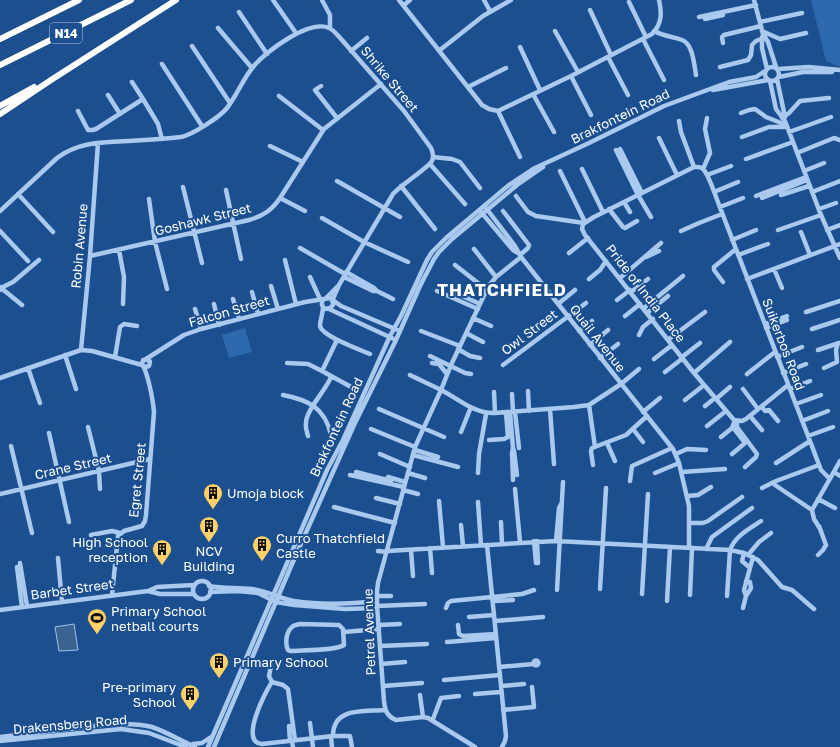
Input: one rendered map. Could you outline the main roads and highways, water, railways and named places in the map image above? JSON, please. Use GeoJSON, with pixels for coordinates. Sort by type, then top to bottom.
{"type":"FeatureCollection","features":[{"type":"Feature","properties":{"kind":"highway","name":"N14"},"geometry":{"type":"LineString","coordinates":[[0,39],[79,0]]}},
{"type":"Feature","properties":{"kind":"highway","name":"N14"},"geometry":{"type":"LineString","coordinates":[[0,65],[131,0]]}},
{"type":"Feature","properties":{"kind":"highway"},"geometry":{"type":"LineString","coordinates":[[0,114],[176,0]]}},
{"type":"Feature","properties":{"kind":"highway"},"geometry":{"type":"LineString","coordinates":[[0,106],[43,82],[51,80]]}},
{"type":"Feature","properties":{"kind":"place","name":"Umoja block"},"geometry":{"type":"Point","coordinates":[213,510]}},
{"type":"Feature","properties":{"kind":"place","name":"NCV Building"},"geometry":{"type":"Point","coordinates":[209,543]}},
{"type":"Feature","properties":{"kind":"place","name":"Curro Thatchfield Castle"},"geometry":{"type":"Point","coordinates":[262,562]}},
{"type":"Feature","properties":{"kind":"place","name":"High School reception"},"geometry":{"type":"Point","coordinates":[162,566]}},
{"type":"Feature","properties":{"kind":"place","name":"Primary School netball courts"},"geometry":{"type":"Point","coordinates":[97,635]}},
{"type":"Feature","properties":{"kind":"place","name":"Primary School"},"geometry":{"type":"Point","coordinates":[219,679]}},
{"type":"Feature","properties":{"kind":"place","name":"Pre-primary School"},"geometry":{"type":"Point","coordinates":[190,711]}},
{"type":"Feature","properties":{"kind":"district","name":"THATCHFIELD"},"geometry":{"type":"Point","coordinates":[502,289]}}]}
